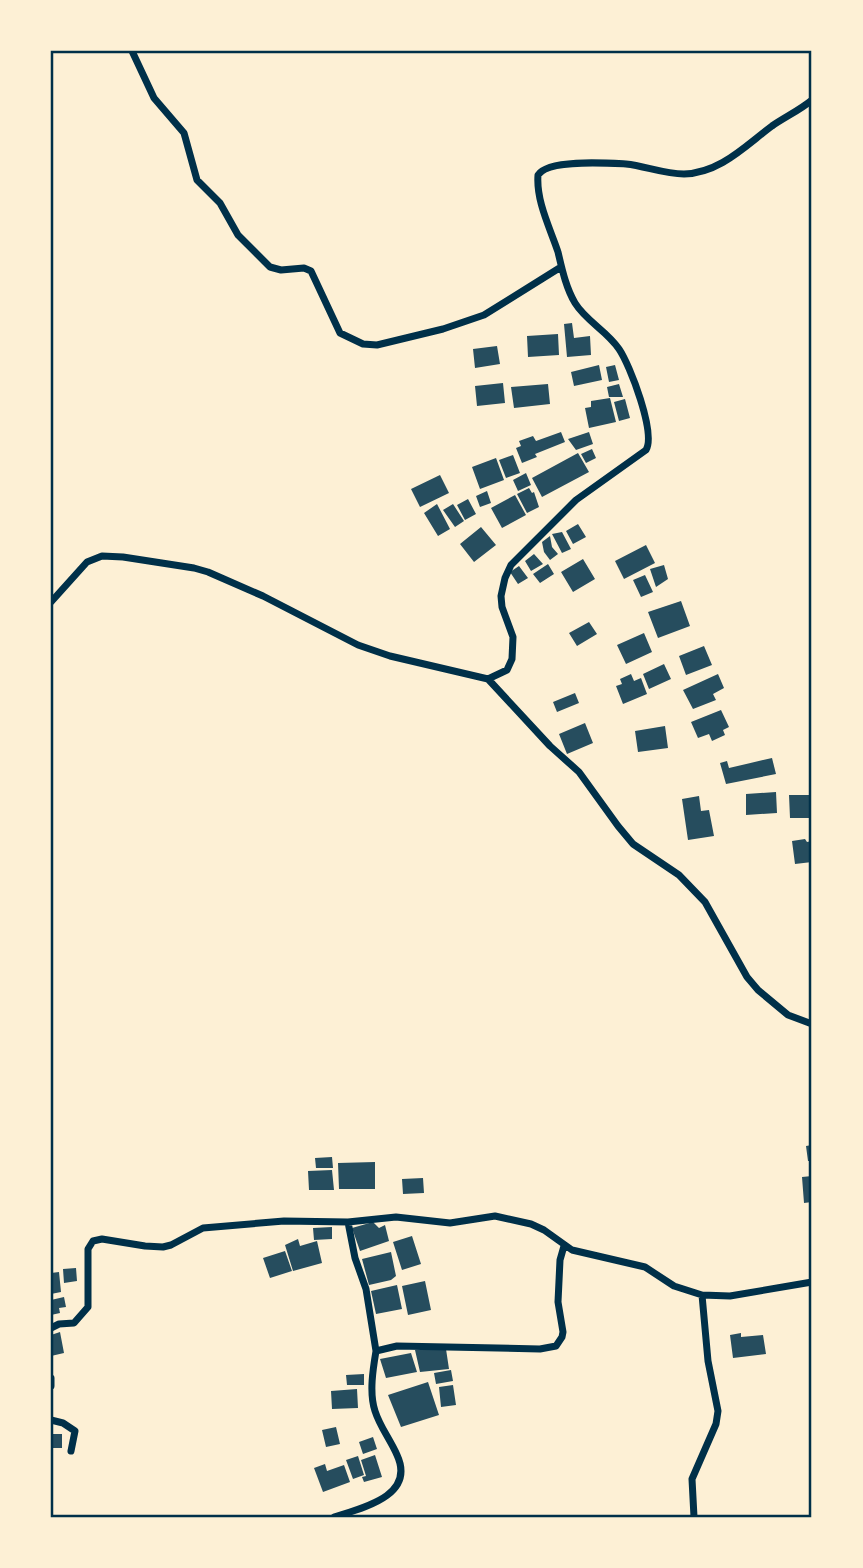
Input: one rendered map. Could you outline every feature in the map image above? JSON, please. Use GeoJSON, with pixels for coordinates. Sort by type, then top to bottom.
{"type":"FeatureCollection","features":[{"type":"Feature","properties":{"kind":"street"},"geometry":{"type":"LineString","coordinates":[[132,51],[154,98],[184,133],[197,180],[219,204],[232,228],[270,267],[293,270],[303,268],[311,271],[336,328],[348,338],[363,344],[385,344],[461,324],[495,309],[561,267]]}},
{"type":"Feature","properties":{"kind":"street"},"geometry":{"type":"LineString","coordinates":[[488,679],[507,670],[512,659],[513,637],[502,607],[501,596],[511,565],[576,500],[649,445],[648,427],[629,366],[619,348],[574,301],[540,198],[538,180],[541,170],[573,164],[628,164],[683,174],[702,172],[749,146],[769,128],[812,100]]}},
{"type":"Feature","properties":{"kind":"street"},"geometry":{"type":"LineString","coordinates":[[53,599],[87,562],[102,556],[194,568],[263,596],[358,645],[390,656],[488,679],[550,746],[579,772],[633,844],[680,875],[697,893],[712,914],[747,977],[758,990],[788,1015],[812,1024]]}},
{"type":"Feature","properties":{"kind":"street"},"geometry":{"type":"LineString","coordinates":[[51,1328],[59,1324],[74,1323],[88,1307],[91,1242],[96,1240],[163,1247],[204,1228],[284,1221],[348,1222],[396,1217],[450,1223],[495,1216],[507,1217],[544,1230],[564,1246],[645,1267],[674,1286],[702,1295],[730,1296],[812,1282]]}},
{"type":"Feature","properties":{"kind":"street"},"geometry":{"type":"LineString","coordinates":[[334,1517],[387,1496],[398,1483],[400,1462],[374,1409],[373,1367],[376,1351],[366,1289],[355,1258],[348,1222]]}},
{"type":"Feature","properties":{"kind":"street"},"geometry":{"type":"LineString","coordinates":[[376,1351],[397,1346],[540,1349],[556,1346],[563,1332],[558,1302],[560,1260],[564,1246]]}},
{"type":"Feature","properties":{"kind":"street"},"geometry":{"type":"LineString","coordinates":[[694,1517],[692,1479],[716,1424],[718,1411],[708,1361],[702,1295]]}},
{"type":"Feature","properties":{"kind":"street"},"geometry":{"type":"LineString","coordinates":[[51,1378],[51,1386]]}},
{"type":"Feature","properties":{"kind":"street"},"geometry":{"type":"LineString","coordinates":[[51,1420],[63,1423],[75,1431],[71,1451]]}},
{"type":"Feature","properties":{"kind":"building"},"geometry":{"type":"Polygon","coordinates":[[[572,323],[574,338],[590,336],[591,355],[567,357],[564,324],[572,323]]]}},
{"type":"Feature","properties":{"kind":"building"},"geometry":{"type":"Polygon","coordinates":[[[558,334],[559,355],[528,357],[527,336],[558,334]]]}},
{"type":"Feature","properties":{"kind":"building"},"geometry":{"type":"Polygon","coordinates":[[[497,346],[500,364],[475,368],[473,349],[497,346]]]}},
{"type":"Feature","properties":{"kind":"building"},"geometry":{"type":"Polygon","coordinates":[[[599,365],[602,380],[574,386],[571,372],[599,365]]]}},
{"type":"Feature","properties":{"kind":"building"},"geometry":{"type":"Polygon","coordinates":[[[615,365],[619,380],[609,382],[606,367],[615,365]]]}},
{"type":"Feature","properties":{"kind":"building"},"geometry":{"type":"Polygon","coordinates":[[[503,383],[505,403],[477,406],[475,386],[503,383]]]}},
{"type":"Feature","properties":{"kind":"building"},"geometry":{"type":"Polygon","coordinates":[[[548,384],[550,404],[514,408],[511,387],[548,384]]]}},
{"type":"Feature","properties":{"kind":"building"},"geometry":{"type":"Polygon","coordinates":[[[619,384],[623,397],[609,397],[607,387],[619,384]]]}},
{"type":"Feature","properties":{"kind":"building"},"geometry":{"type":"Polygon","coordinates":[[[610,398],[616,422],[589,428],[585,408],[591,407],[591,401],[610,398]]]}},
{"type":"Feature","properties":{"kind":"building"},"geometry":{"type":"Polygon","coordinates":[[[625,399],[630,418],[619,421],[614,402],[625,399]]]}},
{"type":"Feature","properties":{"kind":"building"},"geometry":{"type":"Polygon","coordinates":[[[561,432],[565,442],[535,454],[537,457],[522,463],[516,448],[521,446],[519,441],[533,436],[536,441],[561,432]]]}},
{"type":"Feature","properties":{"kind":"building"},"geometry":{"type":"Polygon","coordinates":[[[589,432],[593,444],[576,450],[568,439],[589,432]]]}},
{"type":"Feature","properties":{"kind":"building"},"geometry":{"type":"Polygon","coordinates":[[[592,449],[596,458],[586,463],[581,454],[592,449]]]}},
{"type":"Feature","properties":{"kind":"building"},"geometry":{"type":"Polygon","coordinates":[[[578,453],[589,472],[542,497],[532,478],[578,453]]]}},
{"type":"Feature","properties":{"kind":"building"},"geometry":{"type":"Polygon","coordinates":[[[513,455],[520,473],[506,478],[499,460],[513,455]]]}},
{"type":"Feature","properties":{"kind":"building"},"geometry":{"type":"Polygon","coordinates":[[[496,458],[504,480],[480,489],[472,467],[496,458]]]}},
{"type":"Feature","properties":{"kind":"building"},"geometry":{"type":"Polygon","coordinates":[[[526,473],[531,485],[518,491],[513,480],[526,473]]]}},
{"type":"Feature","properties":{"kind":"building"},"geometry":{"type":"Polygon","coordinates":[[[440,475],[449,493],[420,507],[411,489],[440,475]]]}},
{"type":"Feature","properties":{"kind":"building"},"geometry":{"type":"Polygon","coordinates":[[[529,488],[534,492],[539,507],[527,513],[517,494],[529,488]]]}},
{"type":"Feature","properties":{"kind":"building"},"geometry":{"type":"Polygon","coordinates":[[[487,491],[491,503],[480,507],[476,496],[487,491]]]}},
{"type":"Feature","properties":{"kind":"building"},"geometry":{"type":"Polygon","coordinates":[[[515,495],[526,515],[502,528],[491,508],[515,495]]]}},
{"type":"Feature","properties":{"kind":"building"},"geometry":{"type":"Polygon","coordinates":[[[468,499],[476,514],[465,520],[457,505],[468,499]]]}},
{"type":"Feature","properties":{"kind":"building"},"geometry":{"type":"Polygon","coordinates":[[[437,504],[450,529],[438,536],[424,513],[437,504]]]}},
{"type":"Feature","properties":{"kind":"building"},"geometry":{"type":"Polygon","coordinates":[[[453,504],[464,521],[455,527],[443,510],[453,504]]]}},
{"type":"Feature","properties":{"kind":"building"},"geometry":{"type":"Polygon","coordinates":[[[578,524],[586,537],[573,544],[566,531],[578,524]]]}},
{"type":"Feature","properties":{"kind":"building"},"geometry":{"type":"Polygon","coordinates":[[[481,527],[496,545],[474,562],[460,544],[481,527]]]}},
{"type":"Feature","properties":{"kind":"building"},"geometry":{"type":"Polygon","coordinates":[[[562,532],[571,549],[562,553],[552,534],[562,532]]]}},
{"type":"Feature","properties":{"kind":"building"},"geometry":{"type":"Polygon","coordinates":[[[550,536],[552,547],[558,554],[550,560],[544,552],[542,542],[550,536]]]}},
{"type":"Feature","properties":{"kind":"building"},"geometry":{"type":"Polygon","coordinates":[[[646,545],[655,563],[624,579],[615,561],[646,545]]]}},
{"type":"Feature","properties":{"kind":"building"},"geometry":{"type":"Polygon","coordinates":[[[534,554],[543,564],[531,571],[525,561],[534,554]]]}},
{"type":"Feature","properties":{"kind":"building"},"geometry":{"type":"Polygon","coordinates":[[[583,559],[595,579],[573,592],[561,572],[583,559]]]}},
{"type":"Feature","properties":{"kind":"building"},"geometry":{"type":"Polygon","coordinates":[[[548,564],[554,574],[540,583],[533,574],[548,564]]]}},
{"type":"Feature","properties":{"kind":"building"},"geometry":{"type":"Polygon","coordinates":[[[664,565],[668,579],[656,587],[650,569],[664,565]]]}},
{"type":"Feature","properties":{"kind":"building"},"geometry":{"type":"Polygon","coordinates":[[[519,566],[528,578],[518,584],[510,572],[519,566]]]}},
{"type":"Feature","properties":{"kind":"building"},"geometry":{"type":"Polygon","coordinates":[[[645,575],[653,592],[641,597],[633,580],[645,575]]]}},
{"type":"Feature","properties":{"kind":"building"},"geometry":{"type":"Polygon","coordinates":[[[681,601],[690,626],[658,638],[648,612],[681,601]]]}},
{"type":"Feature","properties":{"kind":"building"},"geometry":{"type":"Polygon","coordinates":[[[589,622],[597,634],[577,646],[569,633],[589,622]]]}},
{"type":"Feature","properties":{"kind":"building"},"geometry":{"type":"Polygon","coordinates":[[[644,633],[652,652],[626,664],[617,645],[644,633]]]}},
{"type":"Feature","properties":{"kind":"building"},"geometry":{"type":"Polygon","coordinates":[[[704,646],[712,665],[686,675],[679,656],[704,646]]]}},
{"type":"Feature","properties":{"kind":"building"},"geometry":{"type":"Polygon","coordinates":[[[664,664],[671,679],[649,689],[643,674],[664,664]]]}},
{"type":"Feature","properties":{"kind":"building"},"geometry":{"type":"Polygon","coordinates":[[[631,674],[634,681],[641,678],[647,694],[623,704],[616,686],[622,684],[620,679],[631,674]]]}},
{"type":"Feature","properties":{"kind":"building"},"geometry":{"type":"Polygon","coordinates":[[[718,674],[724,688],[713,694],[716,700],[693,709],[683,690],[718,674]]]}},
{"type":"Feature","properties":{"kind":"building"},"geometry":{"type":"Polygon","coordinates":[[[575,693],[579,703],[557,712],[553,702],[575,693]]]}},
{"type":"Feature","properties":{"kind":"building"},"geometry":{"type":"Polygon","coordinates":[[[721,710],[729,727],[723,730],[725,735],[712,741],[709,734],[698,738],[691,722],[721,710]]]}},
{"type":"Feature","properties":{"kind":"building"},"geometry":{"type":"Polygon","coordinates":[[[585,723],[593,743],[567,754],[559,734],[585,723]]]}},
{"type":"Feature","properties":{"kind":"building"},"geometry":{"type":"Polygon","coordinates":[[[665,726],[668,748],[638,752],[635,731],[665,726]]]}},
{"type":"Feature","properties":{"kind":"building"},"geometry":{"type":"Polygon","coordinates":[[[772,758],[776,774],[726,784],[720,763],[727,761],[729,768],[772,758]]]}},
{"type":"Feature","properties":{"kind":"building"},"geometry":{"type":"Polygon","coordinates":[[[776,792],[777,813],[746,815],[746,794],[776,792]]]}},
{"type":"Feature","properties":{"kind":"building"},"geometry":{"type":"Polygon","coordinates":[[[789,795],[812,795],[812,818],[790,818],[789,795]]]}},
{"type":"Feature","properties":{"kind":"building"},"geometry":{"type":"Polygon","coordinates":[[[699,796],[701,811],[709,810],[714,836],[688,840],[682,799],[699,796]]]}},
{"type":"Feature","properties":{"kind":"building"},"geometry":{"type":"Polygon","coordinates":[[[805,839],[807,842],[812,841],[812,862],[795,864],[792,841],[805,839]]]}},
{"type":"Feature","properties":{"kind":"building"},"geometry":{"type":"Polygon","coordinates":[[[812,1145],[812,1161],[808,1161],[806,1146],[812,1145]]]}},
{"type":"Feature","properties":{"kind":"building"},"geometry":{"type":"Polygon","coordinates":[[[332,1157],[333,1168],[316,1168],[315,1158],[332,1157]]]}},
{"type":"Feature","properties":{"kind":"building"},"geometry":{"type":"Polygon","coordinates":[[[375,1162],[375,1189],[339,1189],[338,1163],[375,1162]]]}},
{"type":"Feature","properties":{"kind":"building"},"geometry":{"type":"Polygon","coordinates":[[[332,1170],[334,1190],[309,1190],[308,1171],[332,1170]]]}},
{"type":"Feature","properties":{"kind":"building"},"geometry":{"type":"Polygon","coordinates":[[[812,1176],[812,1202],[804,1203],[802,1177],[812,1176]]]}},
{"type":"Feature","properties":{"kind":"building"},"geometry":{"type":"Polygon","coordinates":[[[423,1178],[424,1193],[403,1194],[402,1179],[423,1178]]]}},
{"type":"Feature","properties":{"kind":"building"},"geometry":{"type":"Polygon","coordinates":[[[373,1222],[379,1228],[385,1225],[389,1241],[360,1251],[352,1228],[373,1222]]]}},
{"type":"Feature","properties":{"kind":"building"},"geometry":{"type":"Polygon","coordinates":[[[332,1227],[332,1239],[314,1240],[313,1228],[332,1227]]]}},
{"type":"Feature","properties":{"kind":"building"},"geometry":{"type":"Polygon","coordinates":[[[412,1236],[421,1264],[402,1270],[393,1242],[412,1236]]]}},
{"type":"Feature","properties":{"kind":"building"},"geometry":{"type":"Polygon","coordinates":[[[298,1239],[300,1246],[317,1241],[322,1263],[293,1271],[285,1245],[298,1239]]]}},
{"type":"Feature","properties":{"kind":"building"},"geometry":{"type":"Polygon","coordinates":[[[285,1251],[292,1271],[270,1278],[263,1258],[285,1251]]]}},
{"type":"Feature","properties":{"kind":"building"},"geometry":{"type":"Polygon","coordinates":[[[391,1252],[396,1276],[391,1280],[369,1285],[362,1259],[391,1252]]]}},
{"type":"Feature","properties":{"kind":"building"},"geometry":{"type":"Polygon","coordinates":[[[76,1268],[77,1281],[64,1283],[63,1269],[76,1268]]]}},
{"type":"Feature","properties":{"kind":"building"},"geometry":{"type":"Polygon","coordinates":[[[59,1272],[61,1292],[51,1294],[51,1273],[59,1272]]]}},
{"type":"Feature","properties":{"kind":"building"},"geometry":{"type":"Polygon","coordinates":[[[425,1281],[431,1310],[408,1315],[402,1286],[425,1281]]]}},
{"type":"Feature","properties":{"kind":"building"},"geometry":{"type":"Polygon","coordinates":[[[397,1285],[402,1309],[376,1314],[371,1291],[397,1285]]]}},
{"type":"Feature","properties":{"kind":"building"},"geometry":{"type":"Polygon","coordinates":[[[64,1297],[66,1307],[59,1308],[60,1313],[51,1315],[51,1300],[64,1297]]]}},
{"type":"Feature","properties":{"kind":"building"},"geometry":{"type":"Polygon","coordinates":[[[60,1332],[64,1353],[51,1356],[51,1335],[60,1332]]]}},
{"type":"Feature","properties":{"kind":"building"},"geometry":{"type":"Polygon","coordinates":[[[741,1333],[741,1337],[763,1335],[766,1354],[733,1358],[730,1335],[741,1333]]]}},
{"type":"Feature","properties":{"kind":"building"},"geometry":{"type":"Polygon","coordinates":[[[446,1349],[449,1369],[420,1372],[415,1350],[446,1349]]]}},
{"type":"Feature","properties":{"kind":"building"},"geometry":{"type":"Polygon","coordinates":[[[411,1353],[417,1372],[386,1378],[380,1359],[411,1353]]]}},
{"type":"Feature","properties":{"kind":"building"},"geometry":{"type":"Polygon","coordinates":[[[451,1370],[453,1381],[436,1384],[434,1373],[451,1370]]]}},
{"type":"Feature","properties":{"kind":"building"},"geometry":{"type":"Polygon","coordinates":[[[364,1374],[364,1385],[347,1385],[346,1375],[364,1374]]]}},
{"type":"Feature","properties":{"kind":"building"},"geometry":{"type":"Polygon","coordinates":[[[428,1382],[439,1415],[401,1427],[388,1395],[428,1382]]]}},
{"type":"Feature","properties":{"kind":"building"},"geometry":{"type":"Polygon","coordinates":[[[453,1385],[456,1405],[441,1407],[439,1387],[453,1385]]]}},
{"type":"Feature","properties":{"kind":"building"},"geometry":{"type":"Polygon","coordinates":[[[357,1389],[358,1408],[332,1409],[331,1391],[357,1389]]]}},
{"type":"Feature","properties":{"kind":"building"},"geometry":{"type":"Polygon","coordinates":[[[336,1427],[340,1444],[326,1447],[322,1430],[336,1427]]]}},
{"type":"Feature","properties":{"kind":"building"},"geometry":{"type":"Polygon","coordinates":[[[51,1434],[62,1434],[62,1448],[51,1448],[51,1434]]]}},
{"type":"Feature","properties":{"kind":"building"},"geometry":{"type":"Polygon","coordinates":[[[373,1437],[377,1449],[363,1454],[359,1442],[373,1437]]]}},
{"type":"Feature","properties":{"kind":"building"},"geometry":{"type":"Polygon","coordinates":[[[375,1455],[382,1477],[364,1482],[362,1477],[366,1476],[361,1460],[375,1455]]]}},
{"type":"Feature","properties":{"kind":"building"},"geometry":{"type":"Polygon","coordinates":[[[358,1456],[364,1475],[353,1479],[346,1460],[358,1456]]]}},
{"type":"Feature","properties":{"kind":"building"},"geometry":{"type":"Polygon","coordinates":[[[325,1464],[327,1471],[344,1465],[350,1482],[323,1492],[314,1468],[325,1464]]]}}]}
